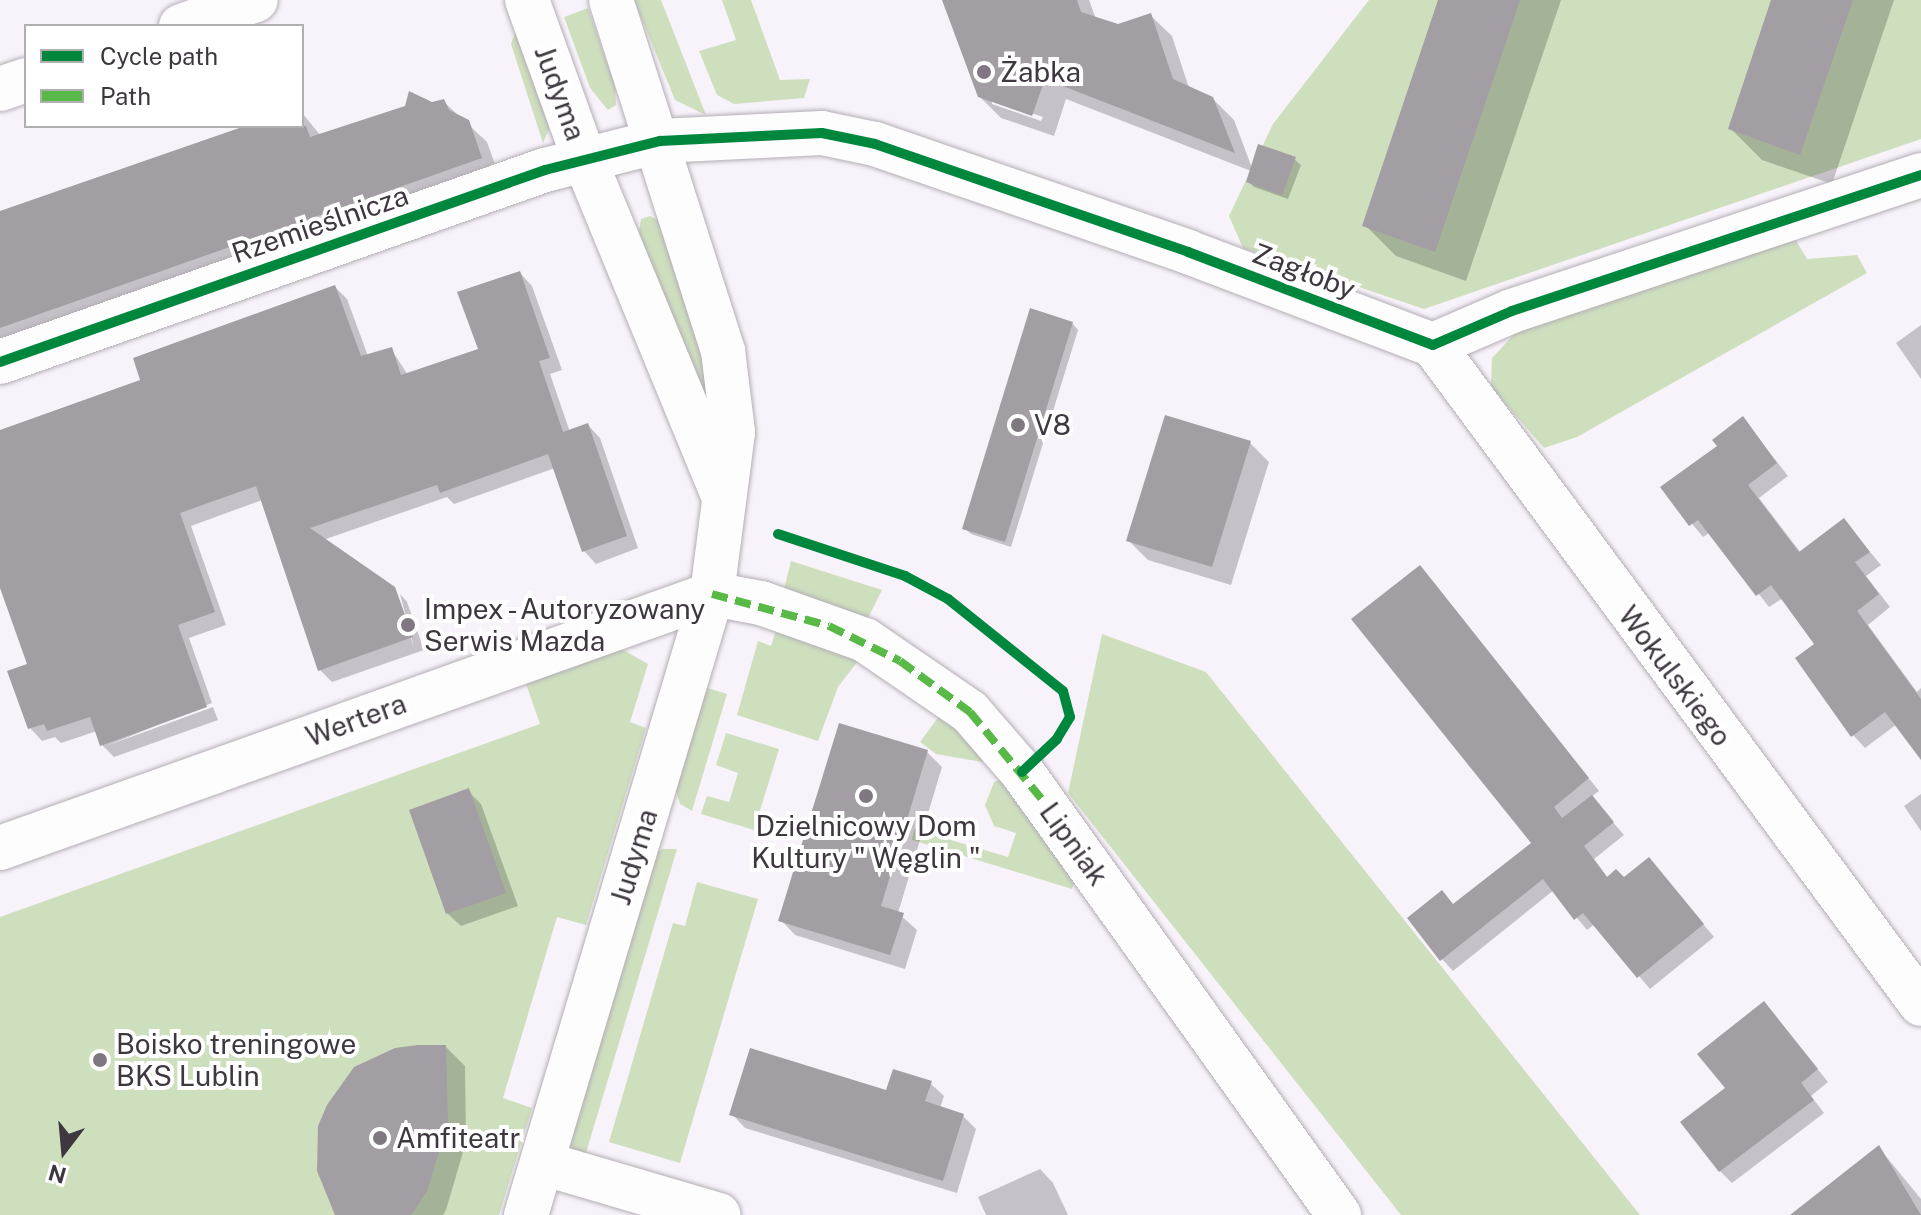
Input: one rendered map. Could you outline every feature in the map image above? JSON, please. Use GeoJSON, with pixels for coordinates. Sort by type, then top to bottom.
{"type":"FeatureCollection","features":[{"type":"Feature","properties":{"kind":"street"},"geometry":{"type":"LineString","coordinates":[[187,24],[256,0]]}},
{"type":"Feature","properties":{"kind":"street","name":"Judyma"},"geometry":{"type":"LineString","coordinates":[[527,0],[584,158],[723,496]]}},
{"type":"Feature","properties":{"kind":"street","name":"Judyma"},"geometry":{"type":"LineString","coordinates":[[526,1215],[712,594],[722,546],[723,496],[733,432],[723,351],[660,141],[611,0]]}},
{"type":"Feature","properties":{"kind":"street"},"geometry":{"type":"LineString","coordinates":[[0,89],[24,81]]}},
{"type":"Feature","properties":{"kind":"street","name":"Zagłoby"},"geometry":{"type":"LineString","coordinates":[[660,141],[822,133],[875,144],[1188,252],[1433,345]]}},
{"type":"Feature","properties":{"kind":"street","name":"Rzemieślnicza"},"geometry":{"type":"LineString","coordinates":[[0,362],[584,158],[660,141]]}},
{"type":"Feature","properties":{"kind":"street"},"geometry":{"type":"LineString","coordinates":[[1433,345],[1512,311],[1921,175]]}},
{"type":"Feature","properties":{"kind":"street","name":"Wokulskiego"},"geometry":{"type":"LineString","coordinates":[[1433,345],[1921,1004]]}},
{"type":"Feature","properties":{"kind":"street","name":"Wertera"},"geometry":{"type":"LineString","coordinates":[[0,848],[712,594]]}},
{"type":"Feature","properties":{"kind":"street","name":"Lipniak"},"geometry":{"type":"LineString","coordinates":[[712,594],[761,603],[865,640],[970,712],[1022,772],[1339,1215]]}},
{"type":"Feature","properties":{"kind":"street"},"geometry":{"type":"LineString","coordinates":[[542,1163],[719,1215]]}},
{"type":"Feature","properties":{"kind":"green space"},"geometry":{"type":"Polygon","coordinates":[[[634,0],[661,0],[706,115],[675,100],[634,0]]]}},
{"type":"Feature","properties":{"kind":"green space"},"geometry":{"type":"Polygon","coordinates":[[[722,0],[751,0],[780,80],[810,79],[804,98],[734,104],[717,95],[699,51],[736,40],[722,0]]]}},
{"type":"Feature","properties":{"kind":"green space"},"geometry":{"type":"Polygon","coordinates":[[[1369,0],[1921,0],[1921,139],[1424,309],[1243,248],[1229,216],[1273,124],[1369,0]]]}},
{"type":"Feature","properties":{"kind":"green space"},"geometry":{"type":"Polygon","coordinates":[[[588,8],[615,86],[616,105],[608,110],[590,88],[564,17],[588,8]]]}},
{"type":"Feature","properties":{"kind":"green space"},"geometry":{"type":"Polygon","coordinates":[[[515,33],[519,33],[550,127],[543,143],[511,44],[515,33]]]}},
{"type":"Feature","properties":{"kind":"green space"},"geometry":{"type":"Polygon","coordinates":[[[650,216],[658,220],[718,393],[712,403],[699,396],[639,232],[641,219],[650,216]]]}},
{"type":"Feature","properties":{"kind":"green space"},"geometry":{"type":"Polygon","coordinates":[[[1795,239],[1807,259],[1857,255],[1867,273],[1577,437],[1544,448],[1491,387],[1492,358],[1518,330],[1795,239]]]}},
{"type":"Feature","properties":{"kind":"green space"},"geometry":{"type":"Polygon","coordinates":[[[791,561],[882,590],[867,620],[783,593],[791,561]]]}},
{"type":"Feature","properties":{"kind":"green space"},"geometry":{"type":"Polygon","coordinates":[[[777,627],[861,657],[838,687],[818,741],[737,715],[758,641],[771,646],[777,627]]]}},
{"type":"Feature","properties":{"kind":"green space"},"geometry":{"type":"Polygon","coordinates":[[[1102,634],[1206,672],[1640,1215],[1401,1215],[1068,793],[1102,634]]]}},
{"type":"Feature","properties":{"kind":"green space"},"geometry":{"type":"Polygon","coordinates":[[[620,648],[648,664],[630,722],[646,728],[586,925],[557,917],[503,1098],[532,1108],[499,1215],[0,1215],[0,917],[540,724],[526,684],[620,648]]]}},
{"type":"Feature","properties":{"kind":"green space"},"geometry":{"type":"Polygon","coordinates":[[[704,687],[727,694],[692,811],[680,804],[675,789],[704,687]]]}},
{"type":"Feature","properties":{"kind":"green space"},"geometry":{"type":"Polygon","coordinates":[[[940,715],[985,751],[982,762],[936,754],[920,742],[940,715]]]}},
{"type":"Feature","properties":{"kind":"green space"},"geometry":{"type":"Polygon","coordinates":[[[726,733],[779,749],[754,830],[701,814],[707,796],[729,802],[738,773],[716,765],[726,733]]]}},
{"type":"Feature","properties":{"kind":"green space"},"geometry":{"type":"Polygon","coordinates":[[[1003,779],[1076,878],[1072,889],[912,840],[914,829],[1008,857],[1016,833],[994,826],[985,805],[994,782],[1003,779]]]}},
{"type":"Feature","properties":{"kind":"green space"},"geometry":{"type":"Polygon","coordinates":[[[663,849],[677,849],[583,1163],[569,1144],[655,853],[663,849]]]}},
{"type":"Feature","properties":{"kind":"green space"},"geometry":{"type":"Polygon","coordinates":[[[697,882],[758,899],[680,1163],[609,1142],[673,923],[685,926],[697,882]]]}},
{"type":"Feature","properties":{"kind":"building"},"geometry":{"type":"Polygon","coordinates":[[[942,0],[1077,0],[1081,12],[1118,24],[1151,13],[1173,79],[1213,97],[1235,153],[1045,79],[1032,116],[978,97],[942,0]]]}},
{"type":"Feature","properties":{"kind":"building"},"geometry":{"type":"Polygon","coordinates":[[[1438,0],[1520,0],[1435,252],[1362,226],[1438,0]]]}},
{"type":"Feature","properties":{"kind":"building"},"geometry":{"type":"Polygon","coordinates":[[[1771,0],[1853,0],[1800,155],[1728,129],[1771,0]]]}},
{"type":"Feature","properties":{"kind":"building"},"geometry":{"type":"Polygon","coordinates":[[[409,91],[432,102],[444,99],[449,110],[469,120],[482,158],[0,328],[0,211],[239,128],[306,126],[310,137],[405,106],[409,91]]]}},
{"type":"Feature","properties":{"kind":"building"},"geometry":{"type":"Polygon","coordinates":[[[1258,144],[1296,157],[1282,195],[1246,182],[1258,144]]]}},
{"type":"Feature","properties":{"kind":"building"},"geometry":{"type":"Polygon","coordinates":[[[520,271],[550,358],[539,361],[563,432],[588,423],[627,536],[582,552],[548,454],[440,493],[437,485],[310,528],[395,587],[413,637],[318,671],[256,486],[180,513],[215,612],[178,625],[207,707],[100,746],[90,717],[47,731],[44,724],[28,729],[7,671],[27,664],[0,588],[0,430],[140,380],[133,358],[335,285],[361,356],[392,347],[401,375],[478,349],[457,292],[520,271]]]}},
{"type":"Feature","properties":{"kind":"building","name":"V8"},"geometry":{"type":"Polygon","coordinates":[[[1030,308],[1073,322],[1005,542],[962,529],[1030,308]]]}},
{"type":"Feature","properties":{"kind":"building"},"geometry":{"type":"Polygon","coordinates":[[[1165,415],[1251,441],[1212,567],[1126,541],[1165,415]]]}},
{"type":"Feature","properties":{"kind":"building"},"geometry":{"type":"Polygon","coordinates":[[[1743,416],[1777,463],[1748,485],[1799,552],[1844,518],[1870,552],[1855,562],[1879,594],[1857,611],[1921,699],[1921,760],[1885,712],[1851,737],[1795,658],[1814,644],[1771,585],[1756,596],[1698,520],[1689,526],[1660,487],[1717,446],[1712,440],[1743,416]]]}},
{"type":"Feature","properties":{"kind":"building"},"geometry":{"type":"Polygon","coordinates":[[[1420,565],[1589,778],[1554,807],[1562,818],[1592,795],[1614,822],[1584,846],[1607,877],[1616,869],[1624,877],[1649,857],[1704,924],[1637,978],[1583,913],[1574,920],[1543,879],[1440,961],[1407,918],[1442,890],[1453,904],[1531,843],[1351,619],[1420,565]]]}},
{"type":"Feature","properties":{"kind":"building"},"geometry":{"type":"Polygon","coordinates":[[[839,723],[928,750],[881,906],[904,913],[890,955],[778,921],[839,723]]]}},
{"type":"Feature","properties":{"kind":"building"},"geometry":{"type":"Polygon","coordinates":[[[469,788],[506,893],[446,914],[409,810],[469,788]]]}},
{"type":"Feature","properties":{"kind":"building"},"geometry":{"type":"Polygon","coordinates":[[[1764,1001],[1818,1069],[1801,1083],[1814,1100],[1719,1172],[1680,1122],[1725,1088],[1697,1054],[1764,1001]]]}},
{"type":"Feature","properties":{"kind":"building","name":"Amfiteatr"},"geometry":{"type":"Polygon","coordinates":[[[446,1045],[448,1122],[427,1191],[411,1215],[335,1215],[317,1171],[318,1126],[327,1105],[354,1067],[395,1048],[446,1045]]]}},
{"type":"Feature","properties":{"kind":"building"},"geometry":{"type":"Polygon","coordinates":[[[750,1048],[886,1090],[893,1069],[932,1081],[925,1101],[964,1114],[943,1181],[729,1115],[750,1048]]]}},
{"type":"Feature","properties":{"kind":"building"},"geometry":{"type":"Polygon","coordinates":[[[1879,1145],[1921,1215],[1790,1215],[1879,1145]]]}},
{"type":"Feature","properties":{"kind":"marked path"},"geometry":{"type":"LineString","coordinates":[[712,594],[829,626],[900,661],[970,712],[1041,798]]}},
{"type":"Feature","properties":{"kind":"cycle path"},"geometry":{"type":"LineString","coordinates":[[0,362],[545,170],[660,141],[822,133],[875,144],[1188,252],[1433,345],[1512,311],[1921,175]]}},
{"type":"Feature","properties":{"kind":"cycle path"},"geometry":{"type":"LineString","coordinates":[[778,534],[905,576],[948,599],[1063,691],[1070,717],[1057,739],[1022,772]]}},
{"type":"Feature","properties":{"kind":"place","name":"Żabka"},"geometry":{"type":"Point","coordinates":[984,72]}},
{"type":"Feature","properties":{"kind":"place","name":"V8"},"geometry":{"type":"Point","coordinates":[1018,425]}},
{"type":"Feature","properties":{"kind":"place","name":"Impex - Autoryzowany Serwis Mazda"},"geometry":{"type":"Point","coordinates":[408,625]}},
{"type":"Feature","properties":{"kind":"place","name":"Dzielnicowy Dom Kultury \" Węglin \""},"geometry":{"type":"Point","coordinates":[866,796]}},
{"type":"Feature","properties":{"kind":"place","name":"Boisko treningowe BKS Lublin"},"geometry":{"type":"Point","coordinates":[100,1060]}},
{"type":"Feature","properties":{"kind":"place","name":"Amfiteatr"},"geometry":{"type":"Point","coordinates":[380,1138]}}]}
